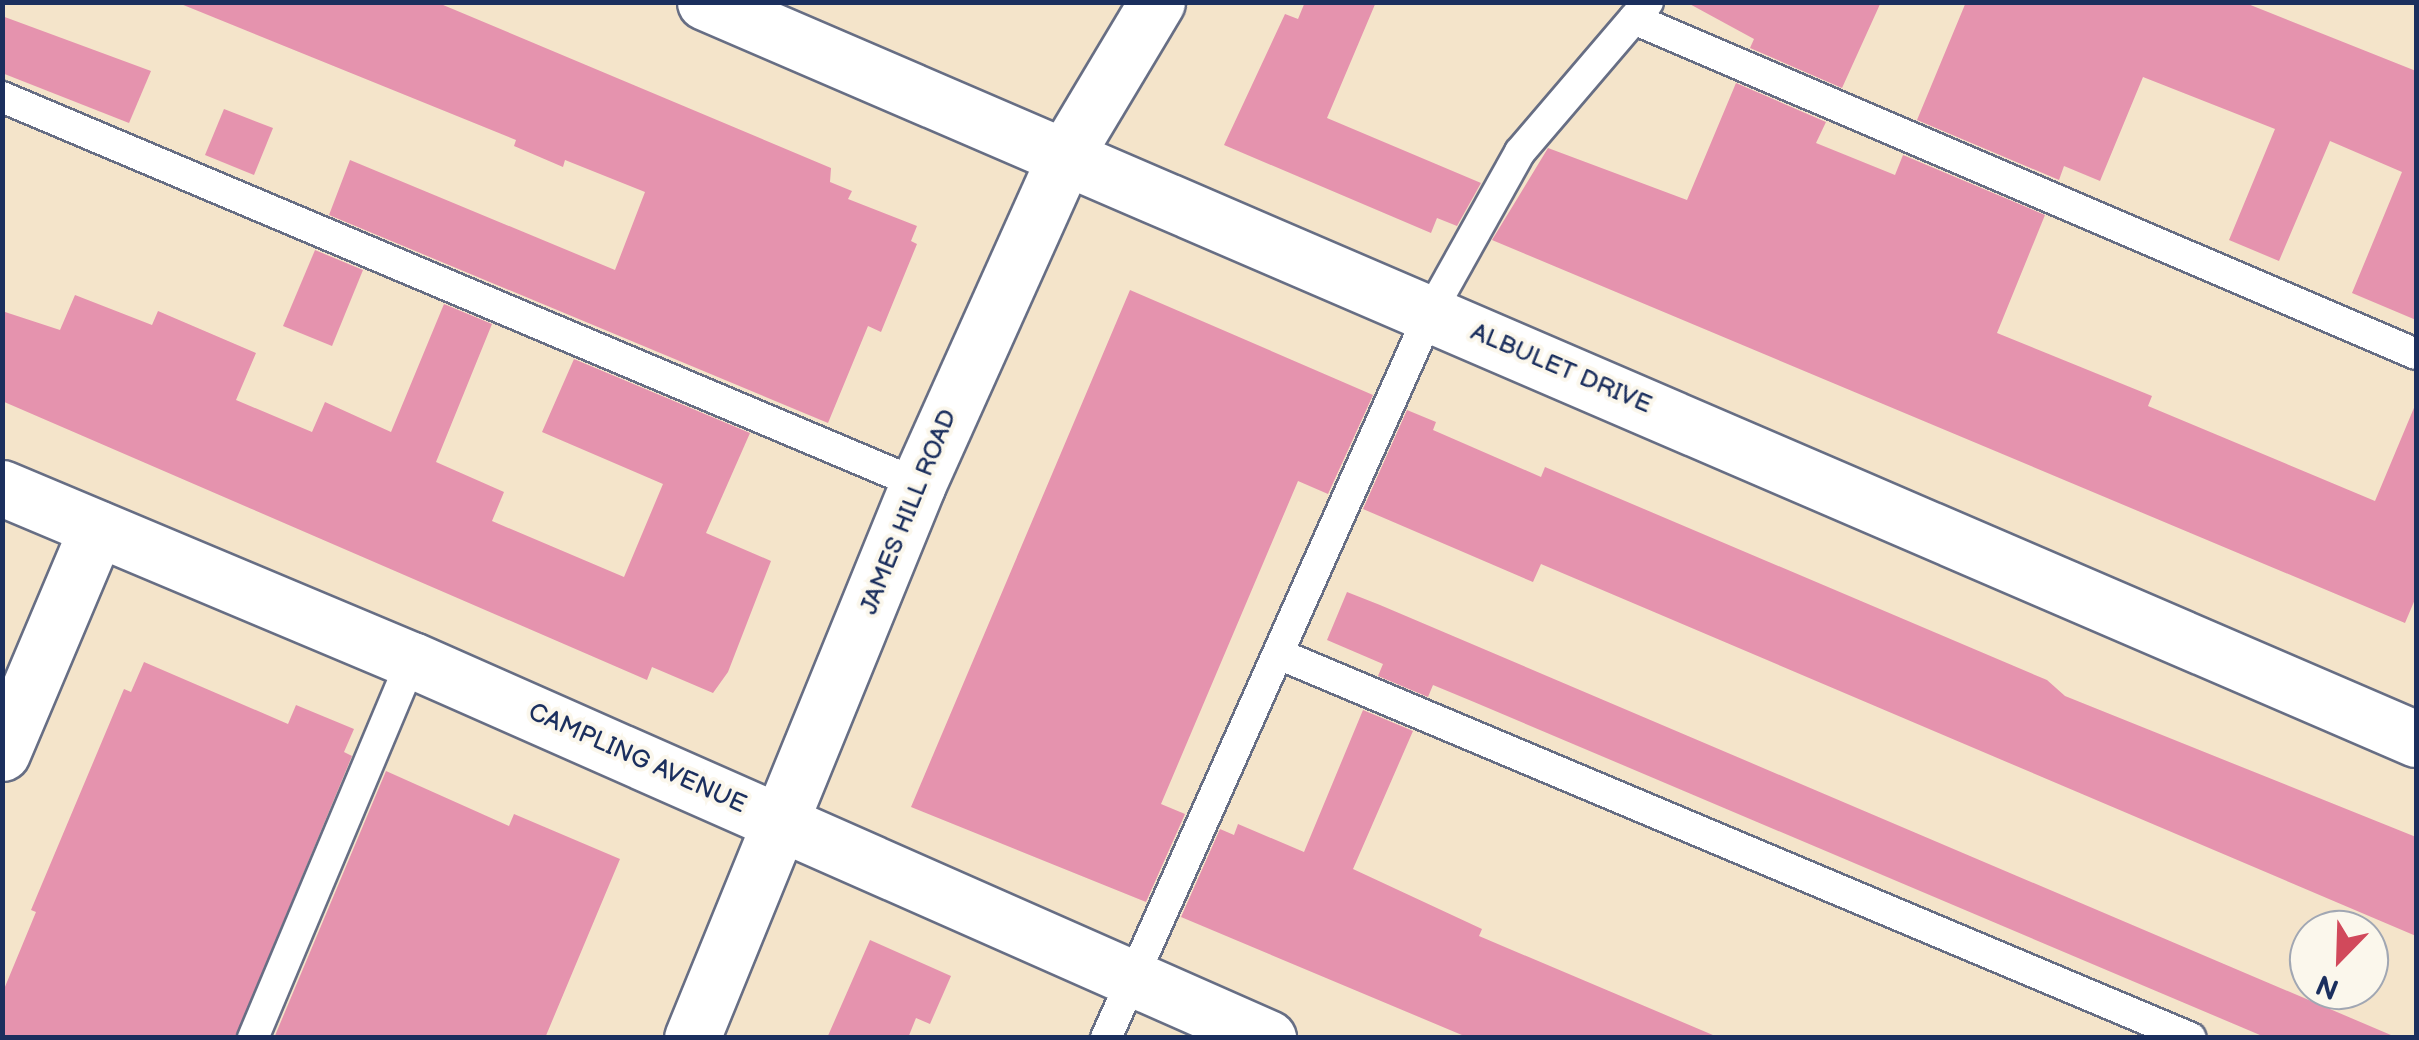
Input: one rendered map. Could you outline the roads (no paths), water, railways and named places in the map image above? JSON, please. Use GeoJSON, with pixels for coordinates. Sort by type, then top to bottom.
{"type":"FeatureCollection","features":[{"type":"Feature","properties":{"kind":"street","name":"ALBULET DRIVE"},"geometry":{"type":"LineString","coordinates":[[705,2],[1066,154],[2416,739]]}},
{"type":"Feature","properties":{"kind":"street","name":"JAMES HILL ROAD"},"geometry":{"type":"LineString","coordinates":[[692,1038],[784,825],[918,484],[1066,154],[1157,2]]}},
{"type":"Feature","properties":{"kind":"street","name":"CAMPLING AVENUE"},"geometry":{"type":"LineString","coordinates":[[2,488],[412,660],[1268,1038]]}},
{"type":"Feature","properties":{"kind":"street"},"geometry":{"type":"LineString","coordinates":[[2,753],[97,528]]}},
{"type":"Feature","properties":{"kind":"lane"},"geometry":{"type":"LineString","coordinates":[[1106,1038],[1281,654],[1430,313],[1520,152],[1641,11],[2416,354]]}},
{"type":"Feature","properties":{"kind":"lane"},"geometry":{"type":"LineString","coordinates":[[2,97],[918,484]]}},
{"type":"Feature","properties":{"kind":"lane"},"geometry":{"type":"LineString","coordinates":[[1281,654],[2191,1038]]}},
{"type":"Feature","properties":{"kind":"lane"},"geometry":{"type":"LineString","coordinates":[[253,1038],[412,660]]}}]}
